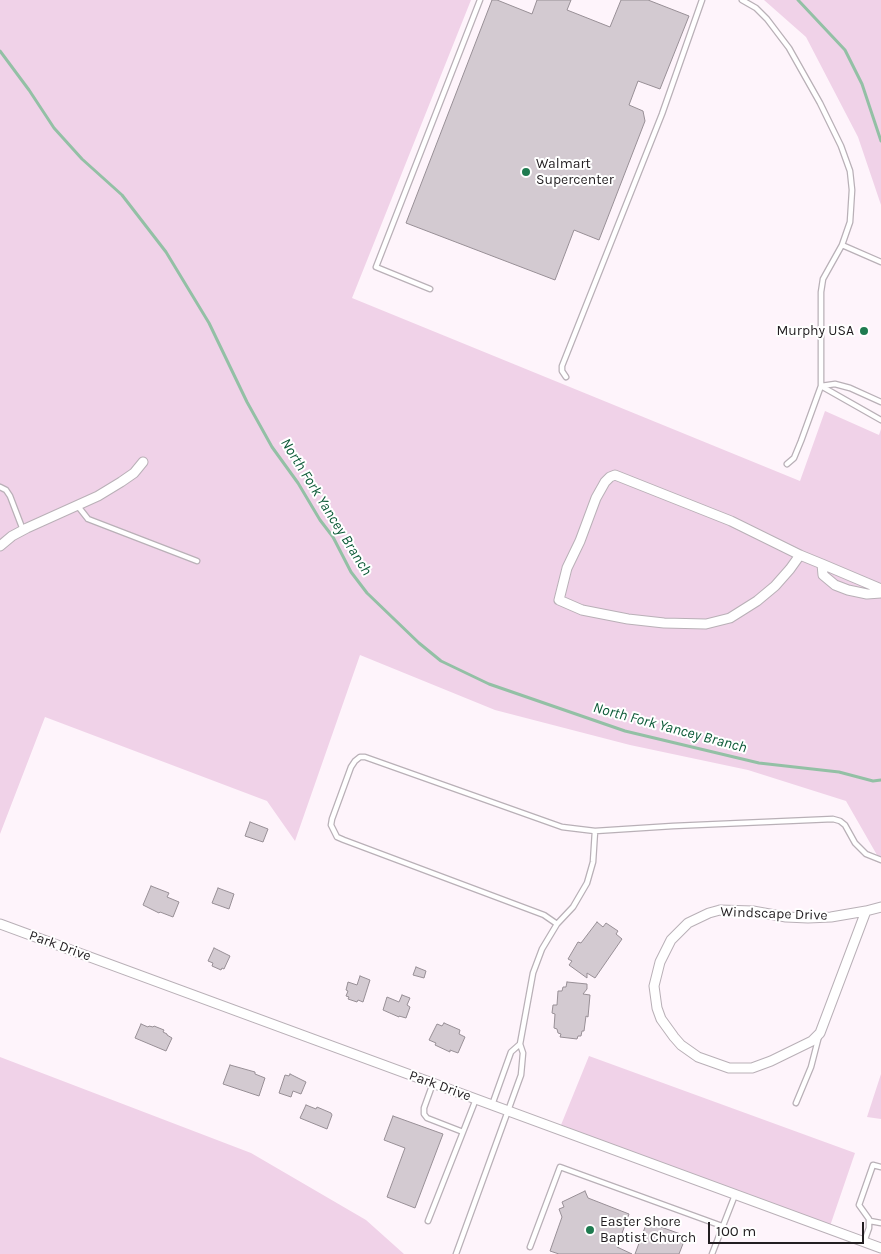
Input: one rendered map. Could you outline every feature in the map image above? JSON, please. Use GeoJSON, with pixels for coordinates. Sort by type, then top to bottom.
{"type":"FeatureCollection","features":[{"type":"Feature","properties":{"kind":"street"},"geometry":{"type":"LineString","coordinates":[[0,546],[23,530],[98,496],[134,473],[143,462]]}},
{"type":"Feature","properties":{"kind":"street"},"geometry":{"type":"LineString","coordinates":[[800,555],[775,586],[757,601],[730,618],[706,624],[664,623],[628,619],[582,610],[559,600],[567,568],[596,498],[605,482],[615,474],[731,521],[800,555],[881,589]]}},
{"type":"Feature","properties":{"kind":"street"},"geometry":{"type":"LineString","coordinates":[[822,564],[823,575],[835,585],[867,594],[881,593]]}},
{"type":"Feature","properties":{"kind":"street","name":"Windscape Drive"},"geometry":{"type":"LineString","coordinates":[[820,1033],[812,1041],[752,1068],[729,1068],[703,1060],[681,1045],[661,1019],[657,1008],[654,986],[660,962],[672,940],[688,923],[720,910],[738,910],[808,918],[831,917],[881,907]]}},
{"type":"Feature","properties":{"kind":"street"},"geometry":{"type":"LineString","coordinates":[[820,1033],[866,911]]}},
{"type":"Feature","properties":{"kind":"street","name":"Park Drive"},"geometry":{"type":"LineString","coordinates":[[0,924],[881,1248]]}},
{"type":"Feature","properties":{"kind":"lane"},"geometry":{"type":"LineString","coordinates":[[430,289],[376,267],[480,0]]}},
{"type":"Feature","properties":{"kind":"lane"},"geometry":{"type":"LineString","coordinates":[[566,376],[562,366],[662,114],[702,0]]}},
{"type":"Feature","properties":{"kind":"lane"},"geometry":{"type":"LineString","coordinates":[[742,0],[756,8],[767,19],[789,48],[820,103],[841,146],[850,171],[852,190],[850,222],[842,245],[823,280],[821,386],[794,458],[787,464]]}},
{"type":"Feature","properties":{"kind":"lane"},"geometry":{"type":"LineString","coordinates":[[842,245],[881,262]]}},
{"type":"Feature","properties":{"kind":"lane"},"geometry":{"type":"LineString","coordinates":[[821,386],[835,384],[850,388],[881,402]]}},
{"type":"Feature","properties":{"kind":"lane"},"geometry":{"type":"LineString","coordinates":[[821,386],[881,420]]}},
{"type":"Feature","properties":{"kind":"lane"},"geometry":{"type":"LineString","coordinates":[[0,487],[6,490],[10,496],[23,530]]}},
{"type":"Feature","properties":{"kind":"lane"},"geometry":{"type":"LineString","coordinates":[[78,505],[88,519],[197,561]]}},
{"type":"Feature","properties":{"kind":"lane"},"geometry":{"type":"LineString","coordinates":[[558,924],[544,915],[337,837],[331,826],[332,819],[355,761],[366,757],[562,827],[595,831],[683,825],[840,821],[866,854],[881,860]]}},
{"type":"Feature","properties":{"kind":"lane"},"geometry":{"type":"LineString","coordinates":[[456,1254],[520,1075],[523,1054],[520,1044],[533,973],[542,949],[587,883],[593,862],[595,831]]}},
{"type":"Feature","properties":{"kind":"lane"},"geometry":{"type":"LineString","coordinates":[[796,1103],[811,1067],[820,1033]]}},
{"type":"Feature","properties":{"kind":"lane"},"geometry":{"type":"LineString","coordinates":[[492,1105],[511,1052],[520,1044]]}},
{"type":"Feature","properties":{"kind":"lane"},"geometry":{"type":"LineString","coordinates":[[433,1083],[424,1108],[424,1114],[427,1118],[463,1132]]}},
{"type":"Feature","properties":{"kind":"lane"},"geometry":{"type":"LineString","coordinates":[[428,1221],[476,1099]]}},
{"type":"Feature","properties":{"kind":"lane"},"geometry":{"type":"LineString","coordinates":[[881,1166],[873,1165],[859,1205],[870,1221],[881,1223]]}},
{"type":"Feature","properties":{"kind":"lane"},"geometry":{"type":"LineString","coordinates":[[530,1247],[560,1167],[722,1226]]}},
{"type":"Feature","properties":{"kind":"lane"},"geometry":{"type":"LineString","coordinates":[[712,1254],[735,1195]]}},
{"type":"Feature","properties":{"kind":"lane"},"geometry":{"type":"LineString","coordinates":[[864,1242],[870,1221]]}},
{"type":"Feature","properties":{"kind":"shaded area"},"geometry":{"type":"Polygon","coordinates":[[[0,0],[471,0],[352,298],[800,481],[825,411],[879,435],[881,429],[881,862],[846,801],[748,770],[630,745],[495,710],[360,655],[295,841],[267,801],[45,717],[0,834],[0,0]]]}},
{"type":"Feature","properties":{"kind":"shaded area"},"geometry":{"type":"Polygon","coordinates":[[[764,0],[881,0],[881,205],[858,137],[806,37],[764,0]]]}},
{"type":"Feature","properties":{"kind":"shaded area"},"geometry":{"type":"Polygon","coordinates":[[[589,1056],[855,1153],[830,1226],[561,1125],[589,1056]]]}},
{"type":"Feature","properties":{"kind":"shaded area"},"geometry":{"type":"Polygon","coordinates":[[[0,1057],[251,1153],[366,1220],[404,1254],[0,1254],[0,1057]]]}},
{"type":"Feature","properties":{"kind":"shaded area"},"geometry":{"type":"Polygon","coordinates":[[[881,1074],[881,1119],[867,1117],[881,1074]]]}},
{"type":"Feature","properties":{"kind":"building","name":"Walmart Supercenter"},"geometry":{"type":"Polygon","coordinates":[[[492,0],[497,0],[532,14],[537,0],[571,0],[567,10],[610,27],[621,0],[648,0],[689,16],[660,89],[638,81],[629,105],[643,111],[645,121],[599,240],[574,230],[555,280],[406,223],[492,0]]]}},
{"type":"Feature","properties":{"kind":"building"},"geometry":{"type":"Polygon","coordinates":[[[250,822],[268,829],[263,842],[245,836],[250,822]]]}},
{"type":"Feature","properties":{"kind":"building"},"geometry":{"type":"Polygon","coordinates":[[[151,886],[169,893],[167,897],[179,902],[173,917],[143,905],[151,886]]]}},
{"type":"Feature","properties":{"kind":"building"},"geometry":{"type":"Polygon","coordinates":[[[218,888],[234,894],[229,909],[212,903],[218,888]]]}},
{"type":"Feature","properties":{"kind":"building"},"geometry":{"type":"Polygon","coordinates":[[[597,922],[603,927],[606,923],[618,931],[616,934],[622,939],[595,978],[587,973],[587,978],[569,965],[572,961],[568,959],[578,942],[581,943],[597,922]]]}},
{"type":"Feature","properties":{"kind":"building"},"geometry":{"type":"Polygon","coordinates":[[[214,948],[230,956],[224,969],[222,968],[221,970],[212,966],[213,963],[208,961],[214,948]]]}},
{"type":"Feature","properties":{"kind":"building"},"geometry":{"type":"Polygon","coordinates":[[[416,967],[426,971],[424,978],[413,975],[416,967]]]}},
{"type":"Feature","properties":{"kind":"building"},"geometry":{"type":"Polygon","coordinates":[[[360,976],[370,980],[363,1002],[358,1000],[357,1002],[348,999],[349,997],[346,996],[348,991],[346,990],[348,982],[357,985],[360,976]]]}},
{"type":"Feature","properties":{"kind":"building"},"geometry":{"type":"Polygon","coordinates":[[[567,982],[587,984],[587,989],[583,994],[590,995],[588,1017],[586,1016],[584,1031],[582,1031],[581,1036],[578,1036],[577,1039],[560,1037],[561,1034],[554,1028],[555,1014],[552,1013],[553,1005],[557,1005],[558,991],[562,991],[563,987],[566,987],[567,982]]]}},
{"type":"Feature","properties":{"kind":"building"},"geometry":{"type":"Polygon","coordinates":[[[402,995],[410,998],[407,1005],[410,1007],[406,1018],[383,1010],[387,997],[399,1002],[402,995]]]}},
{"type":"Feature","properties":{"kind":"building"},"geometry":{"type":"Polygon","coordinates":[[[444,1023],[460,1030],[459,1034],[465,1037],[458,1053],[450,1050],[450,1052],[429,1040],[437,1024],[442,1026],[444,1023]]]}},
{"type":"Feature","properties":{"kind":"building"},"geometry":{"type":"Polygon","coordinates":[[[141,1024],[164,1030],[163,1032],[172,1038],[166,1051],[135,1038],[141,1024]]]}},
{"type":"Feature","properties":{"kind":"building"},"geometry":{"type":"Polygon","coordinates":[[[230,1065],[255,1072],[255,1074],[265,1078],[259,1096],[223,1084],[230,1065]]]}},
{"type":"Feature","properties":{"kind":"building"},"geometry":{"type":"Polygon","coordinates":[[[290,1074],[306,1082],[301,1094],[293,1091],[291,1097],[279,1093],[285,1075],[289,1076],[290,1074]]]}},
{"type":"Feature","properties":{"kind":"building"},"geometry":{"type":"Polygon","coordinates":[[[306,1105],[331,1113],[327,1129],[300,1118],[306,1105]]]}},
{"type":"Feature","properties":{"kind":"building"},"geometry":{"type":"Polygon","coordinates":[[[393,1116],[443,1134],[415,1208],[387,1197],[405,1148],[384,1140],[393,1116]]]}},
{"type":"Feature","properties":{"kind":"building","name":"Easter Shore Baptist Church"},"geometry":{"type":"Polygon","coordinates":[[[585,1191],[588,1198],[629,1214],[617,1247],[632,1254],[559,1254],[550,1251],[562,1217],[559,1209],[564,1207],[562,1202],[585,1191]]]}},
{"type":"Feature","properties":{"kind":"building"},"geometry":{"type":"Polygon","coordinates":[[[647,1222],[686,1236],[679,1254],[635,1254],[647,1222]]]}},
{"type":"Feature","properties":{"kind":"waterway"},"geometry":{"type":"LineString","coordinates":[[798,0],[845,50],[862,84],[881,141]]}},
{"type":"Feature","properties":{"kind":"waterway","name":"North Fork Yancey Branch"},"geometry":{"type":"LineString","coordinates":[[0,51],[54,128],[82,159],[122,195],[166,252],[209,323],[247,402],[272,447],[333,537],[351,572],[367,593],[419,643],[441,661],[489,684],[625,731],[759,763],[839,772],[873,781],[881,780]]}},
{"type":"Feature","properties":{"kind":"place","name":"Walmart Supercenter"},"geometry":{"type":"Point","coordinates":[526,172]}},
{"type":"Feature","properties":{"kind":"place","name":"Murphy USA"},"geometry":{"type":"Point","coordinates":[864,331]}},
{"type":"Feature","properties":{"kind":"place","name":"Easter Shore Baptist Church"},"geometry":{"type":"Point","coordinates":[590,1230]}}]}
